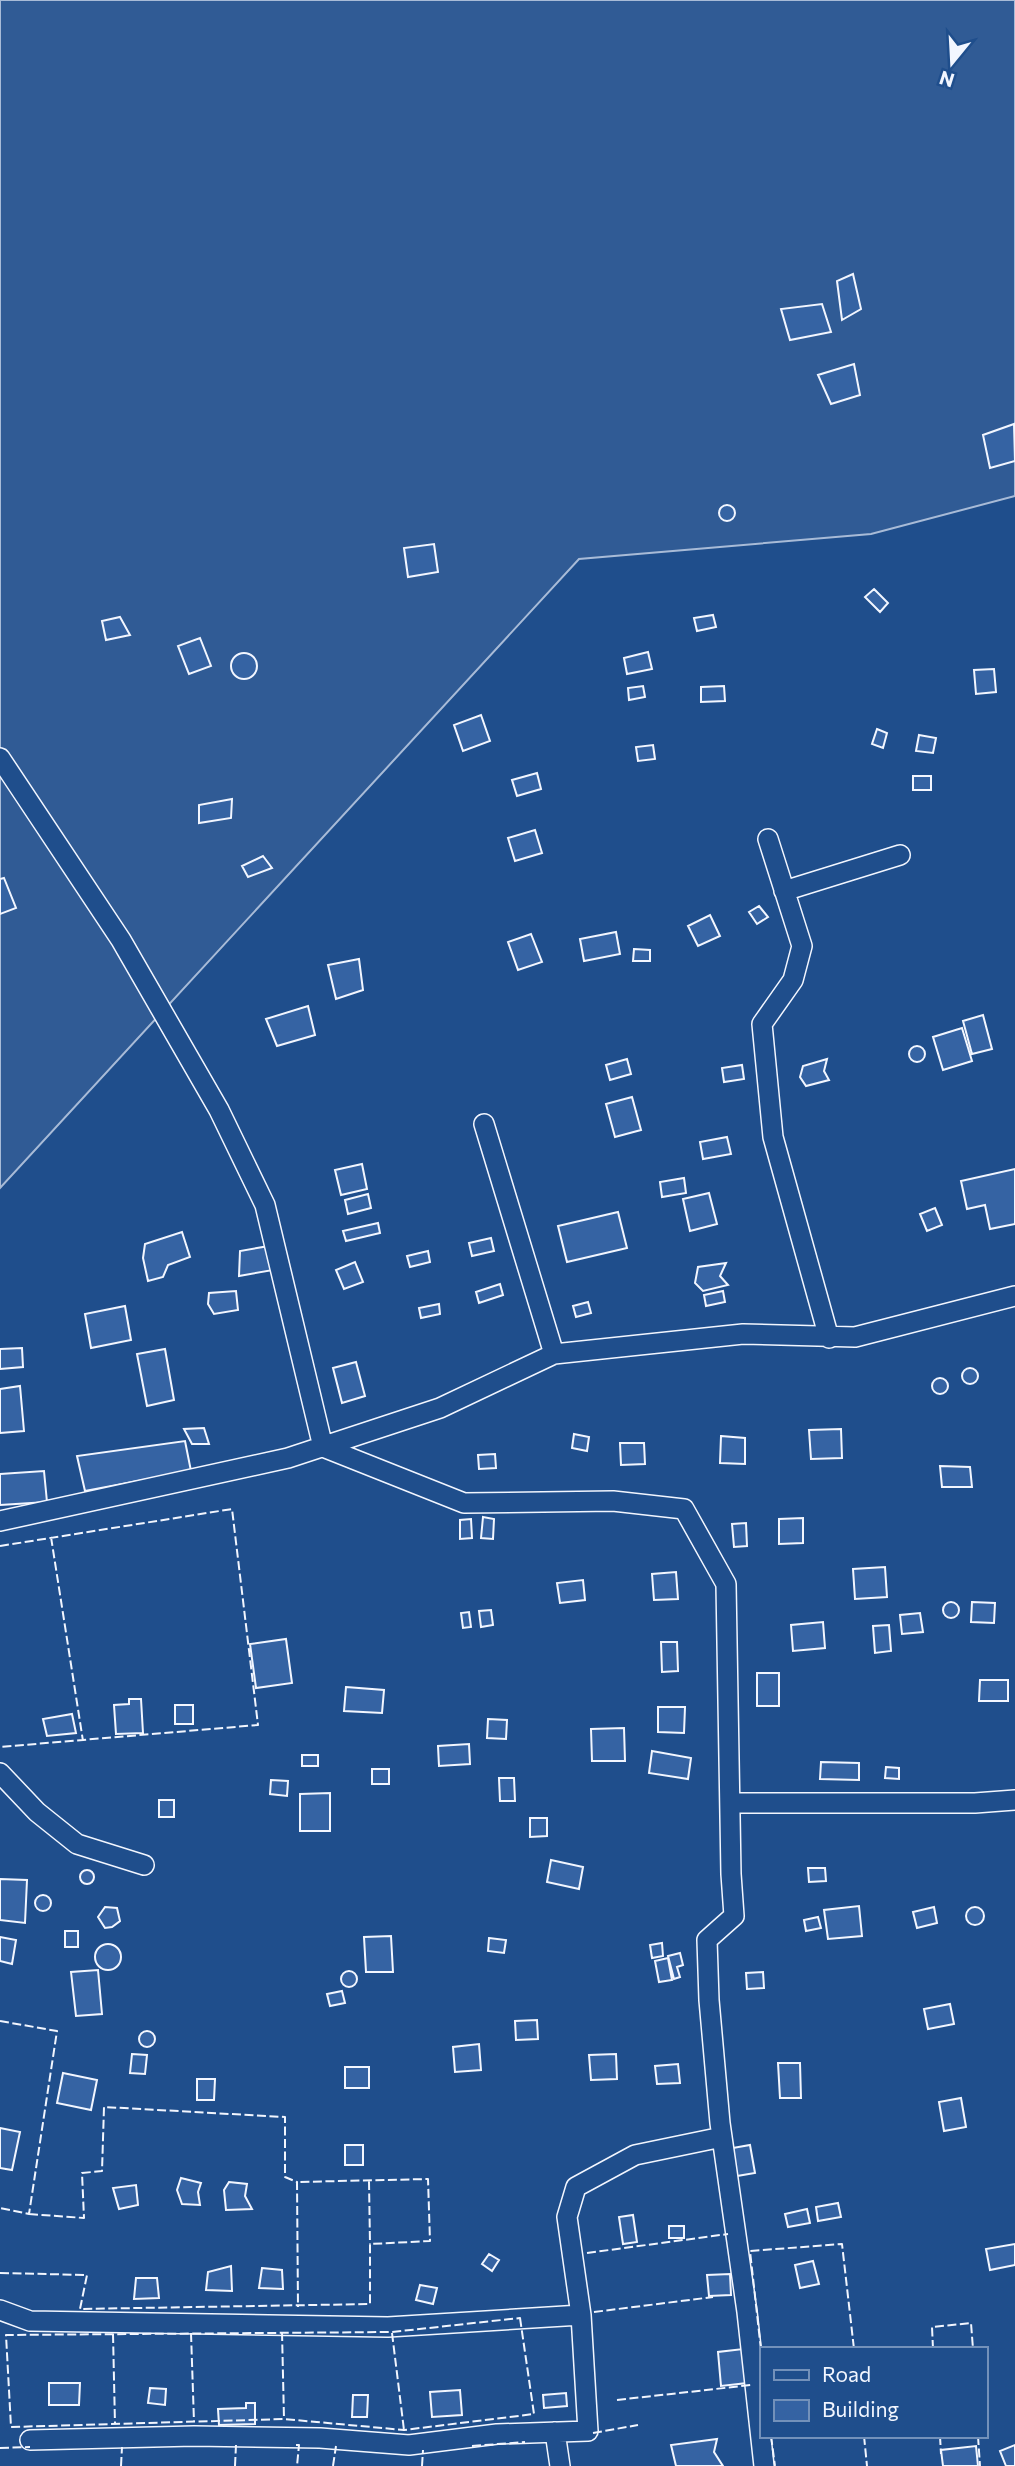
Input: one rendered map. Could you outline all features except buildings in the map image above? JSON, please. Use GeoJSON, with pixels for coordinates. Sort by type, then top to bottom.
{"type":"FeatureCollection","features":[{"type":"Feature","properties":{"kind":"street"},"geometry":{"type":"LineString","coordinates":[[0,758],[121,940],[219,1110],[265,1205],[323,1447]]}},
{"type":"Feature","properties":{"kind":"street"},"geometry":{"type":"LineString","coordinates":[[768,839],[802,946],[793,980],[762,1024],[773,1137],[829,1338]]}},
{"type":"Feature","properties":{"kind":"street"},"geometry":{"type":"LineString","coordinates":[[784,891],[900,855]]}},
{"type":"Feature","properties":{"kind":"street"},"geometry":{"type":"LineString","coordinates":[[484,1124],[554,1354]]}},
{"type":"Feature","properties":{"kind":"street"},"geometry":{"type":"LineString","coordinates":[[0,1521],[288,1458],[440,1408],[554,1354],[743,1335],[855,1337],[1015,1296]]}},
{"type":"Feature","properties":{"kind":"street"},"geometry":{"type":"LineString","coordinates":[[323,1447],[464,1503],[613,1501],[684,1509],[726,1584],[734,1916],[707,1940],[709,2000],[722,2137],[747,2312],[760,2430]]}},
{"type":"Feature","properties":{"kind":"street"},"geometry":{"type":"LineString","coordinates":[[0,1773],[37,1812],[77,1844],[144,1865]]}},
{"type":"Feature","properties":{"kind":"street"},"geometry":{"type":"LineString","coordinates":[[730,1803],[961,1804],[1015,1800]]}},
{"type":"Feature","properties":{"kind":"street"},"geometry":{"type":"LineString","coordinates":[[30,2440],[194,2436],[320,2438],[409,2445],[497,2434],[588,2431],[581,2315],[567,2217],[576,2187],[635,2155],[722,2137]]}},
{"type":"Feature","properties":{"kind":"street"},"geometry":{"type":"LineString","coordinates":[[0,2310],[30,2321],[388,2327],[581,2315]]}},
{"type":"Feature","properties":{"kind":"street"},"geometry":{"type":"LineString","coordinates":[[555,2432],[561,2466]]}},
{"type":"Feature","properties":{"kind":"street"},"geometry":{"type":"LineString","coordinates":[[761,2438],[764,2466]]}},
{"type":"Feature","properties":{"kind":"shaded area"},"geometry":{"type":"Polygon","coordinates":[[[0,0],[1015,0],[1015,496],[871,534],[579,559],[0,1188],[0,0]]]}},
{"type":"Feature","properties":{"kind":"fence"},"geometry":{"type":"LineString","coordinates":[[0,1546],[232,1509],[258,1725],[0,1747]]}},
{"type":"Feature","properties":{"kind":"fence"},"geometry":{"type":"LineString","coordinates":[[51,1537],[83,1741]]}},
{"type":"Feature","properties":{"kind":"fence"},"geometry":{"type":"LineString","coordinates":[[0,2021],[57,2031],[29,2214],[0,2208]]}},
{"type":"Feature","properties":{"kind":"fence"},"geometry":{"type":"LineString","coordinates":[[29,2214],[84,2218],[82,2173],[102,2171],[104,2107],[285,2117],[285,2177],[297,2182],[298,2307]]}},
{"type":"Feature","properties":{"kind":"fence"},"geometry":{"type":"LineString","coordinates":[[0,2273],[87,2275],[80,2309],[370,2304],[370,2244],[430,2241],[428,2179],[297,2182]]}},
{"type":"Feature","properties":{"kind":"fence"},"geometry":{"type":"LineString","coordinates":[[369,2181],[370,2244]]}},
{"type":"Feature","properties":{"kind":"fence"},"geometry":{"type":"LineString","coordinates":[[587,2253],[728,2234]]}},
{"type":"Feature","properties":{"kind":"fence"},"geometry":{"type":"LineString","coordinates":[[761,2347],[750,2251],[842,2244],[854,2347]]}},
{"type":"Feature","properties":{"kind":"fence"},"geometry":{"type":"LineString","coordinates":[[594,2312],[713,2297]]}},
{"type":"Feature","properties":{"kind":"fence"},"geometry":{"type":"LineString","coordinates":[[520,2318],[534,2414],[404,2430],[284,2419],[11,2427],[6,2335],[392,2332],[520,2318]]}},
{"type":"Feature","properties":{"kind":"fence"},"geometry":{"type":"LineString","coordinates":[[933,2347],[932,2327],[971,2323],[973,2347]]}},
{"type":"Feature","properties":{"kind":"fence"},"geometry":{"type":"LineString","coordinates":[[282,2332],[284,2419]]}},
{"type":"Feature","properties":{"kind":"fence"},"geometry":{"type":"LineString","coordinates":[[191,2333],[194,2422]]}},
{"type":"Feature","properties":{"kind":"fence"},"geometry":{"type":"LineString","coordinates":[[392,2333],[404,2430]]}},
{"type":"Feature","properties":{"kind":"fence"},"geometry":{"type":"LineString","coordinates":[[113,2334],[115,2424]]}},
{"type":"Feature","properties":{"kind":"fence"},"geometry":{"type":"LineString","coordinates":[[617,2400],[751,2385]]}},
{"type":"Feature","properties":{"kind":"fence"},"geometry":{"type":"LineString","coordinates":[[593,2433],[638,2425]]}},
{"type":"Feature","properties":{"kind":"fence"},"geometry":{"type":"LineString","coordinates":[[771,2438],[775,2466]]}},
{"type":"Feature","properties":{"kind":"fence"},"geometry":{"type":"LineString","coordinates":[[864,2438],[867,2466]]}},
{"type":"Feature","properties":{"kind":"fence"},"geometry":{"type":"LineString","coordinates":[[940,2438],[941,2454]]}},
{"type":"Feature","properties":{"kind":"fence"},"geometry":{"type":"LineString","coordinates":[[978,2438],[980,2466]]}},
{"type":"Feature","properties":{"kind":"fence"},"geometry":{"type":"LineString","coordinates":[[472,2446],[525,2442]]}},
{"type":"Feature","properties":{"kind":"fence"},"geometry":{"type":"LineString","coordinates":[[235,2466],[236,2445]]}},
{"type":"Feature","properties":{"kind":"fence"},"geometry":{"type":"LineString","coordinates":[[296,2445],[299,2445],[297,2466]]}},
{"type":"Feature","properties":{"kind":"fence"},"geometry":{"type":"LineString","coordinates":[[333,2466],[336,2446]]}},
{"type":"Feature","properties":{"kind":"fence"},"geometry":{"type":"LineString","coordinates":[[0,2448],[30,2447]]}},
{"type":"Feature","properties":{"kind":"fence"},"geometry":{"type":"LineString","coordinates":[[121,2466],[122,2447]]}},
{"type":"Feature","properties":{"kind":"fence"},"geometry":{"type":"LineString","coordinates":[[422,2466],[423,2450]]}}]}
